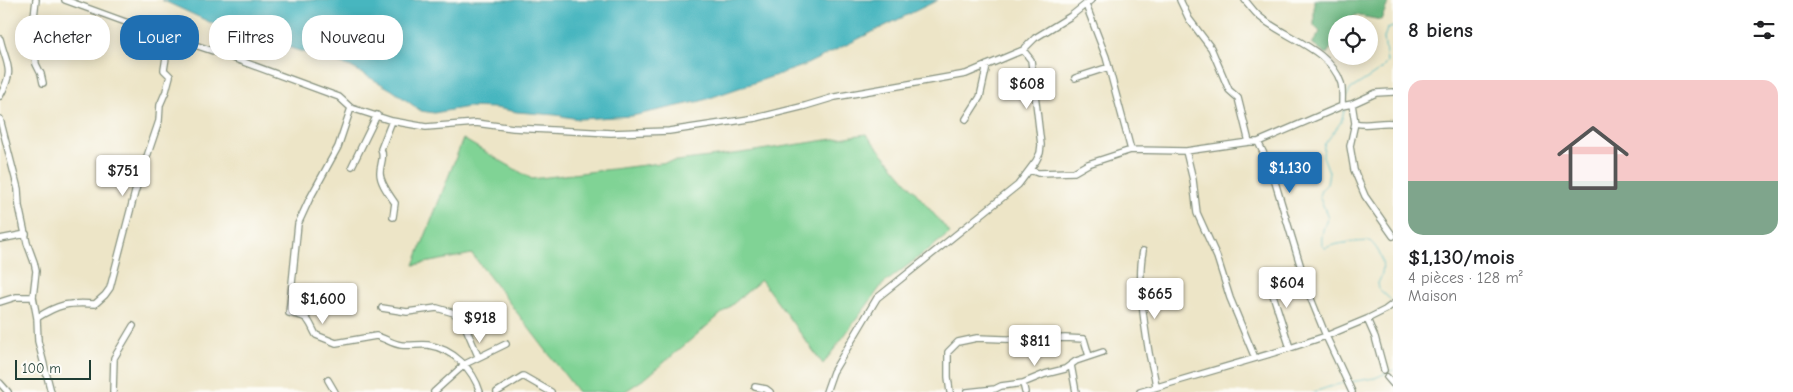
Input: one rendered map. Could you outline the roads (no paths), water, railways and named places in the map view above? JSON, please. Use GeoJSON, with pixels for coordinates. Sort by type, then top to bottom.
{"type":"FeatureCollection","features":[{"type":"Feature","properties":{"kind":"street"},"geometry":{"type":"LineString","coordinates":[[36,0],[33,25],[37,47],[36,64],[43,83]]}},
{"type":"Feature","properties":{"kind":"street"},"geometry":{"type":"LineString","coordinates":[[65,0],[120,20]]}},
{"type":"Feature","properties":{"kind":"street"},"geometry":{"type":"LineString","coordinates":[[1180,0],[1189,19],[1211,48],[1229,90],[1238,98],[1248,142]]}},
{"type":"Feature","properties":{"kind":"street"},"geometry":{"type":"LineString","coordinates":[[1245,0],[1260,17],[1316,51],[1333,69],[1339,77],[1342,86],[1342,106]]}},
{"type":"Feature","properties":{"kind":"street"},"geometry":{"type":"LineString","coordinates":[[199,46],[339,97],[351,108],[392,121],[426,128],[476,123],[513,128],[611,133],[669,131],[756,118],[835,97],[966,74],[1023,50],[1035,38],[1089,2],[1131,150]]}},
{"type":"Feature","properties":{"kind":"street"},"geometry":{"type":"LineString","coordinates":[[0,39],[2,53],[10,72],[0,96]]}},
{"type":"Feature","properties":{"kind":"street"},"geometry":{"type":"LineString","coordinates":[[826,392],[833,372],[877,298],[1018,185],[1040,153],[1041,135],[1030,60],[1023,50]]}},
{"type":"Feature","properties":{"kind":"street"},"geometry":{"type":"LineString","coordinates":[[37,318],[53,308],[78,303],[95,304],[110,288],[135,192],[159,121],[160,105],[170,76],[164,70],[166,60]]}},
{"type":"Feature","properties":{"kind":"street"},"geometry":{"type":"LineString","coordinates":[[966,119],[980,97],[987,65]]}},
{"type":"Feature","properties":{"kind":"street"},"geometry":{"type":"LineString","coordinates":[[1075,78],[1109,67]]}},
{"type":"Feature","properties":{"kind":"street"},"geometry":{"type":"LineString","coordinates":[[1030,170],[1038,173],[1074,172],[1088,164],[1131,150],[1186,151],[1258,142],[1376,93],[1393,92]]}},
{"type":"Feature","properties":{"kind":"street"},"geometry":{"type":"LineString","coordinates":[[1352,104],[1355,123],[1350,146],[1354,170],[1364,196],[1393,236]]}},
{"type":"Feature","properties":{"kind":"street"},"geometry":{"type":"LineString","coordinates":[[351,108],[338,147],[308,200],[298,224],[289,313],[302,316],[310,321],[316,334],[336,343],[376,336],[401,345],[426,345],[438,348],[465,364],[480,392]]}},
{"type":"Feature","properties":{"kind":"street"},"geometry":{"type":"LineString","coordinates":[[352,166],[377,115]]}},
{"type":"Feature","properties":{"kind":"street"},"geometry":{"type":"LineString","coordinates":[[0,119],[36,272],[33,297],[37,318],[38,342],[51,392]]}},
{"type":"Feature","properties":{"kind":"street"},"geometry":{"type":"LineString","coordinates":[[392,121],[381,149],[384,155],[380,174],[385,187],[395,203],[393,217]]}},
{"type":"Feature","properties":{"kind":"street"},"geometry":{"type":"LineString","coordinates":[[1355,123],[1361,125],[1393,123]]}},
{"type":"Feature","properties":{"kind":"street"},"geometry":{"type":"LineString","coordinates":[[1258,142],[1269,164],[1309,294],[1352,392]]}},
{"type":"Feature","properties":{"kind":"street"},"geometry":{"type":"LineString","coordinates":[[1186,151],[1193,180],[1197,213],[1217,257],[1230,298],[1255,358]]}},
{"type":"Feature","properties":{"kind":"street"},"geometry":{"type":"LineString","coordinates":[[0,239],[26,234]]}},
{"type":"Feature","properties":{"kind":"street"},"geometry":{"type":"LineString","coordinates":[[1143,251],[1140,265],[1140,284],[1149,354],[1155,375],[1156,387]]}},
{"type":"Feature","properties":{"kind":"street"},"geometry":{"type":"LineString","coordinates":[[1267,276],[1290,348]]}},
{"type":"Feature","properties":{"kind":"street"},"geometry":{"type":"LineString","coordinates":[[0,302],[16,297],[33,297]]}},
{"type":"Feature","properties":{"kind":"street"},"geometry":{"type":"LineString","coordinates":[[1140,392],[1326,336],[1385,310],[1393,304]]}},
{"type":"Feature","properties":{"kind":"street"},"geometry":{"type":"LineString","coordinates":[[382,308],[407,312],[437,308],[454,313],[465,326],[478,356]]}},
{"type":"Feature","properties":{"kind":"street"},"geometry":{"type":"LineString","coordinates":[[1367,318],[1375,337],[1384,370]]}},
{"type":"Feature","properties":{"kind":"street"},"geometry":{"type":"LineString","coordinates":[[113,392],[114,358],[133,326]]}},
{"type":"Feature","properties":{"kind":"street"},"geometry":{"type":"LineString","coordinates":[[950,392],[948,352],[962,341],[977,338],[1084,339],[1089,356]]}},
{"type":"Feature","properties":{"kind":"street"},"geometry":{"type":"LineString","coordinates":[[434,392],[465,364],[506,344]]}},
{"type":"Feature","properties":{"kind":"street"},"geometry":{"type":"LineString","coordinates":[[967,392],[1023,383],[1045,374],[1065,369],[1089,356],[1103,352]]}},
{"type":"Feature","properties":{"kind":"street"},"geometry":{"type":"LineString","coordinates":[[1071,365],[1076,392]]}},
{"type":"Feature","properties":{"kind":"street"},"geometry":{"type":"LineString","coordinates":[[497,392],[523,376],[551,392]]}},
{"type":"Feature","properties":{"kind":"street"},"geometry":{"type":"LineString","coordinates":[[1387,377],[1393,384]]}},
{"type":"Feature","properties":{"kind":"street"},"geometry":{"type":"LineString","coordinates":[[328,380],[336,392]]}},
{"type":"Feature","properties":{"kind":"street"},"geometry":{"type":"LineString","coordinates":[[0,383],[8,392]]}},
{"type":"Feature","properties":{"kind":"street"},"geometry":{"type":"LineString","coordinates":[[1023,383],[1025,392]]}},
{"type":"Feature","properties":{"kind":"street"},"geometry":{"type":"LineString","coordinates":[[755,388],[766,389],[770,392]]}},
{"type":"Feature","properties":{"kind":"water"},"geometry":{"type":"Polygon","coordinates":[[[162,0],[938,0],[803,66],[701,101],[632,116],[578,119],[495,108],[468,107],[434,113],[421,111],[392,90],[351,67],[329,60],[403,60],[403,15],[302,15],[302,52],[292,48],[292,15],[209,15],[209,22],[199,17],[199,15],[194,15],[162,0]]]}},
{"type":"Feature","properties":{"kind":"waterway"},"geometry":{"type":"LineString","coordinates":[[1345,102],[1351,89],[1382,69],[1387,62],[1384,38],[1387,29],[1393,27]]}},
{"type":"Feature","properties":{"kind":"waterway"},"geometry":{"type":"LineString","coordinates":[[1345,108],[1341,122],[1324,145],[1323,156],[1329,172],[1327,184],[1321,190],[1319,196],[1328,217],[1323,231],[1322,246],[1325,248],[1341,243],[1370,241],[1378,250],[1382,260],[1383,266],[1378,283],[1379,289],[1392,301]]}},
{"type":"Feature","properties":{"kind":"waterway"},"geometry":{"type":"LineString","coordinates":[[1350,382],[1375,378],[1393,370]]}},
{"type":"Feature","properties":{"kind":"waterway"},"geometry":{"type":"LineString","coordinates":[[1313,392],[1346,383]]}}]}
